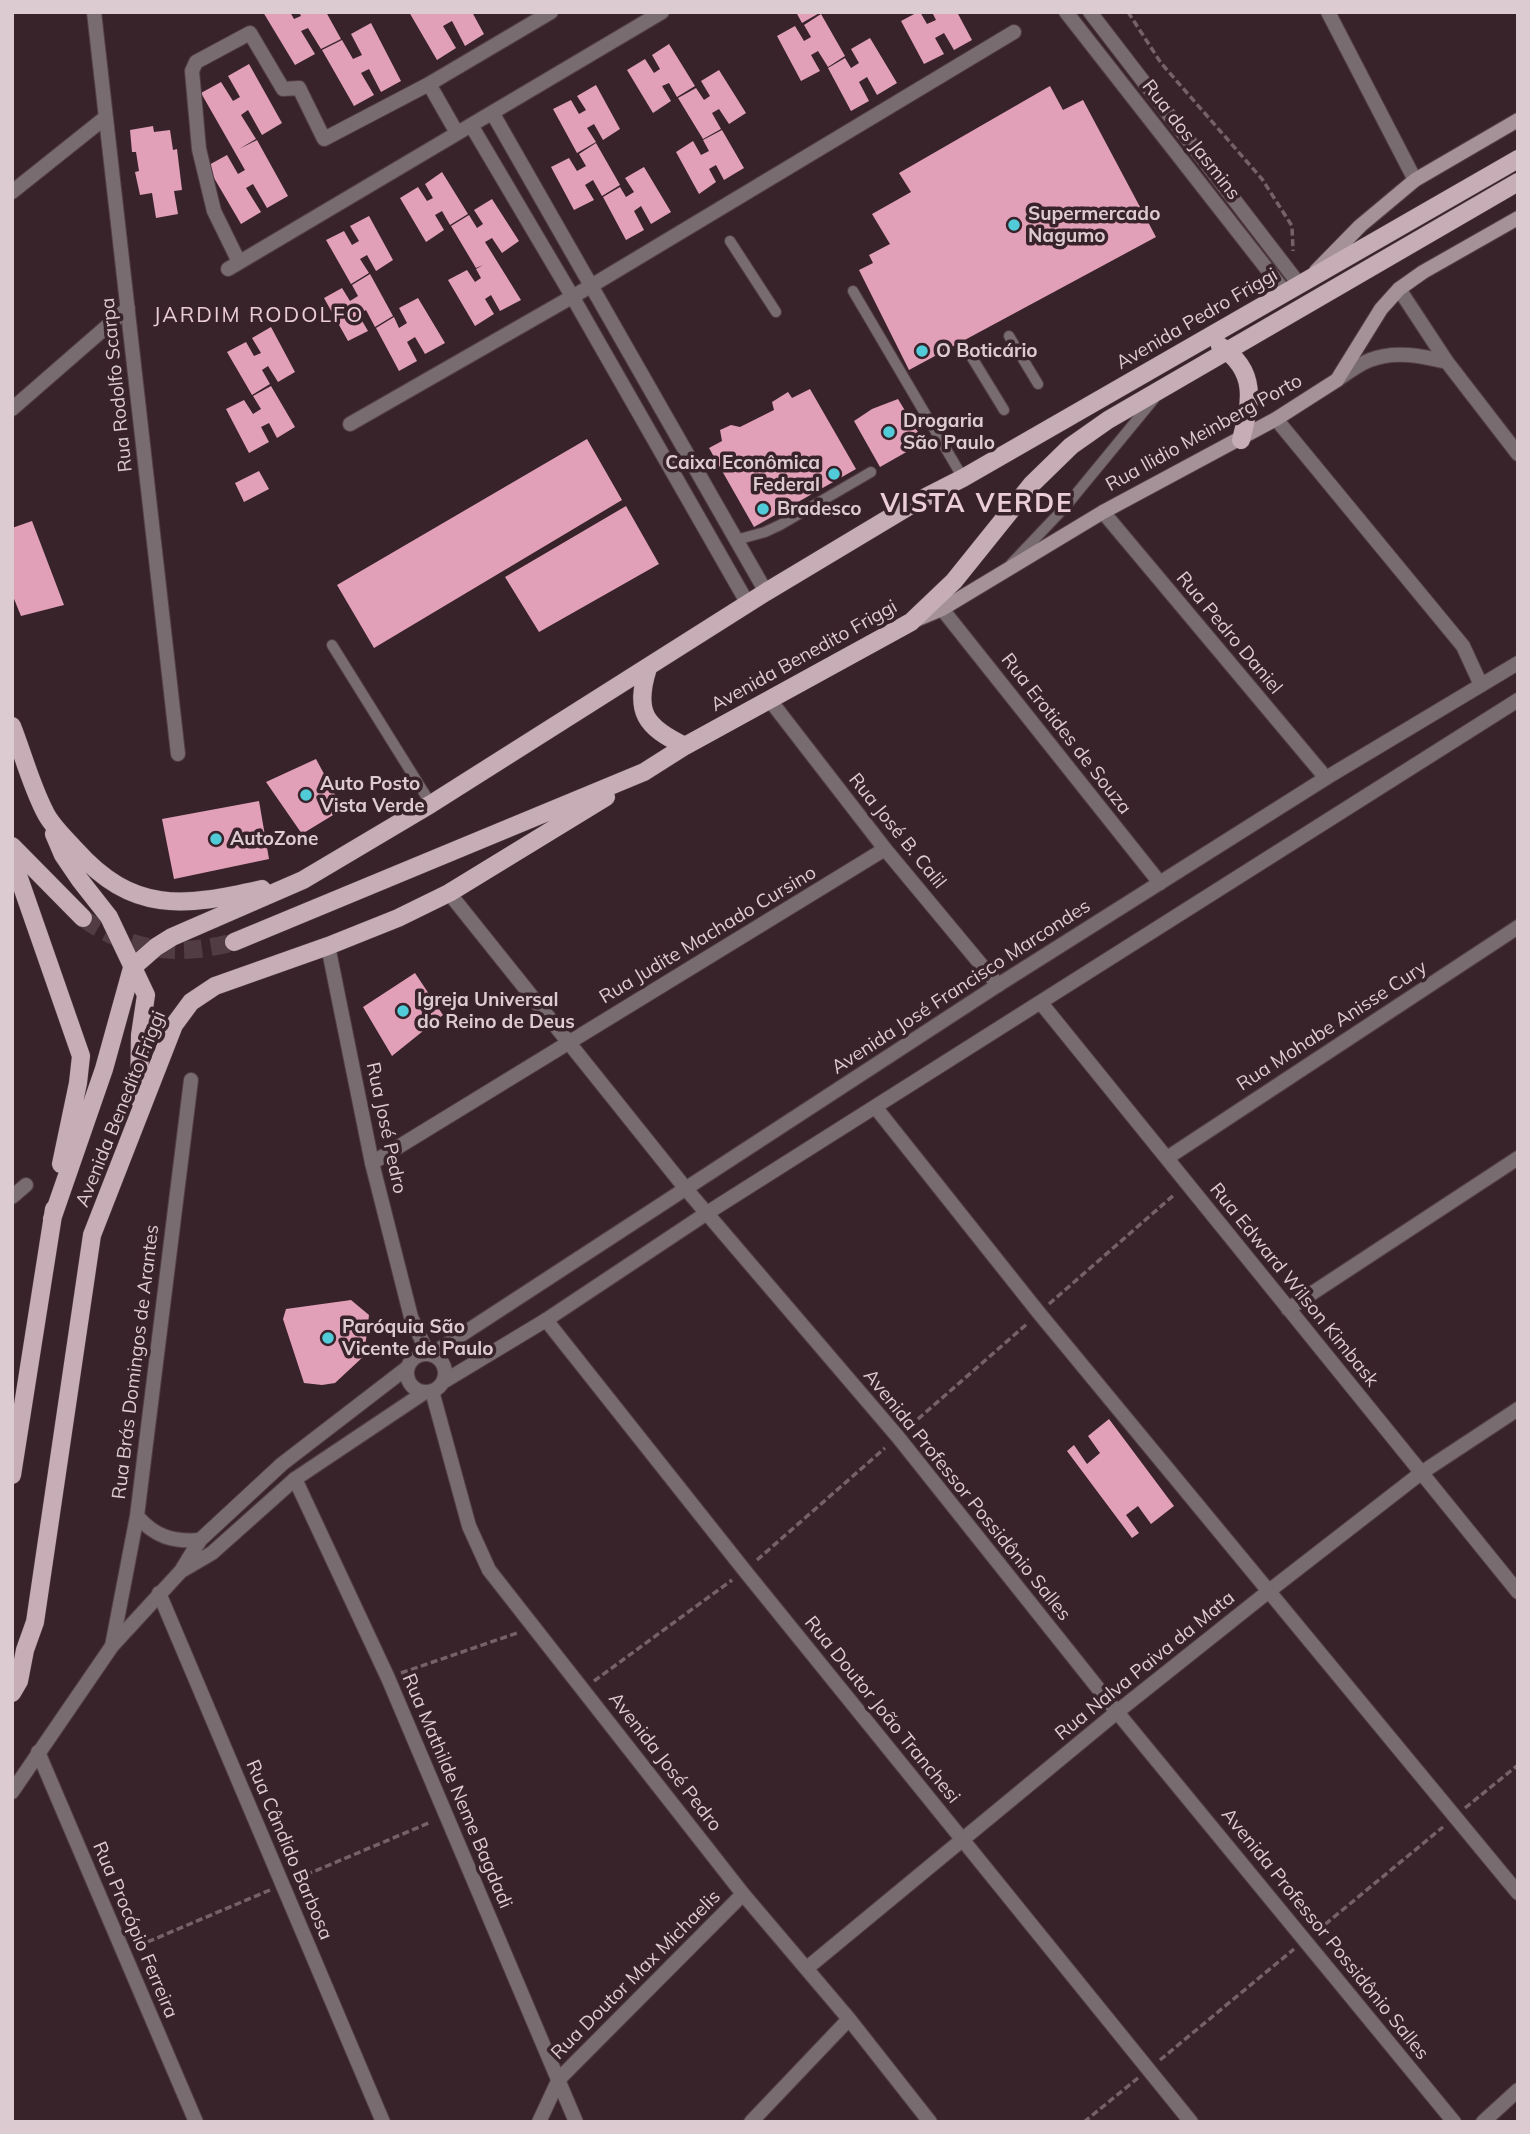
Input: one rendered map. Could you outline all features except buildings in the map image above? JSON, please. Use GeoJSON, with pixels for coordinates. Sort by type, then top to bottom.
{"type":"FeatureCollection","features":[{"type":"Feature","properties":{"kind":"main road"},"geometry":{"type":"LineString","coordinates":[[1298,284],[1360,226],[1415,180],[1518,120]]}},
{"type":"Feature","properties":{"kind":"main road","name":"Avenida Pedro Friggi"},"geometry":{"type":"LineString","coordinates":[[766,592],[896,514],[1518,159]]}},
{"type":"Feature","properties":{"kind":"main road"},"geometry":{"type":"LineString","coordinates":[[1229,352],[1518,182]]}},
{"type":"Feature","properties":{"kind":"main road","name":"Rua Ilidio Meinberg Porto"},"geometry":{"type":"LineString","coordinates":[[911,622],[942,609],[1103,512],[1241,440],[1336,380],[1381,309],[1399,289],[1423,272],[1518,218]]}},
{"type":"Feature","properties":{"kind":"main road"},"geometry":{"type":"LineString","coordinates":[[1204,338],[1229,352],[1242,369],[1251,400],[1241,440]]}},
{"type":"Feature","properties":{"kind":"main road","name":"Avenida Benedito Friggi"},"geometry":{"type":"LineString","coordinates":[[14,1685],[35,1622],[92,1235],[174,1025],[191,1002],[215,986],[328,946],[398,918],[449,893],[560,827],[685,746],[911,622],[954,581],[1032,484],[1071,446],[1108,420],[1229,352]]}},
{"type":"Feature","properties":{"kind":"main road"},"geometry":{"type":"LineString","coordinates":[[52,1219],[104,1069],[132,968],[172,937],[303,880],[432,804],[766,592]]}},
{"type":"Feature","properties":{"kind":"main road"},"geometry":{"type":"LineString","coordinates":[[648,668],[642,688],[642,706],[648,723],[663,736],[685,746]]}},
{"type":"Feature","properties":{"kind":"main road"},"geometry":{"type":"LineString","coordinates":[[12,726],[63,855],[109,917],[146,995],[140,1035],[139,1110]]}},
{"type":"Feature","properties":{"kind":"main road","name":"Avenida Benedito Friggi"},"geometry":{"type":"LineString","coordinates":[[234,942],[644,772]]}},
{"type":"Feature","properties":{"kind":"main road"},"geometry":{"type":"LineString","coordinates":[[45,813],[92,869],[117,887],[145,897],[185,902],[207,900],[303,880]]}},
{"type":"Feature","properties":{"kind":"main road"},"geometry":{"type":"LineString","coordinates":[[12,846],[83,918]]}},
{"type":"Feature","properties":{"kind":"main road"},"geometry":{"type":"LineString","coordinates":[[12,858],[81,1056],[78,1083],[60,1166],[12,1475]]}},
{"type":"Feature","properties":{"kind":"street","name":"Rua Rodolfo Scarpa"},"geometry":{"type":"LineString","coordinates":[[94,12],[178,754]]}},
{"type":"Feature","properties":{"kind":"street"},"geometry":{"type":"LineString","coordinates":[[551,12],[429,85],[324,139],[299,88],[284,89],[250,33],[196,62],[192,71],[199,149],[214,211],[233,265],[662,12]]}},
{"type":"Feature","properties":{"kind":"street","name":"Rua dos Jasmins"},"geometry":{"type":"LineString","coordinates":[[1066,12],[1298,284]]}},
{"type":"Feature","properties":{"kind":"street","name":"Rua dos Jasmins"},"geometry":{"type":"LineString","coordinates":[[1090,12],[1298,284]]}},
{"type":"Feature","properties":{"kind":"street"},"geometry":{"type":"LineString","coordinates":[[1328,12],[1415,180]]}},
{"type":"Feature","properties":{"kind":"street"},"geometry":{"type":"LineString","coordinates":[[350,425],[591,286],[1014,32]]}},
{"type":"Feature","properties":{"kind":"street"},"geometry":{"type":"LineString","coordinates":[[429,85],[457,133]]}},
{"type":"Feature","properties":{"kind":"street"},"geometry":{"type":"LineString","coordinates":[[493,114],[766,592]]}},
{"type":"Feature","properties":{"kind":"street"},"geometry":{"type":"LineString","coordinates":[[12,191],[106,117]]}},
{"type":"Feature","properties":{"kind":"street"},"geometry":{"type":"LineString","coordinates":[[471,125],[572,296],[747,604]]}},
{"type":"Feature","properties":{"kind":"street"},"geometry":{"type":"LineString","coordinates":[[1399,289],[1447,362],[1518,454]]}},
{"type":"Feature","properties":{"kind":"street"},"geometry":{"type":"LineString","coordinates":[[12,409],[128,308]]}},
{"type":"Feature","properties":{"kind":"street"},"geometry":{"type":"LineString","coordinates":[[1336,380],[1370,360],[1395,355],[1418,355],[1447,362]]}},
{"type":"Feature","properties":{"kind":"street"},"geometry":{"type":"LineString","coordinates":[[1276,419],[1463,646],[1481,685]]}},
{"type":"Feature","properties":{"kind":"street","name":"Rua Pedro Daniel"},"geometry":{"type":"LineString","coordinates":[[1103,512],[1326,778]]}},
{"type":"Feature","properties":{"kind":"street","name":"Rua Erotides de Souza"},"geometry":{"type":"LineString","coordinates":[[942,609],[1160,883]]}},
{"type":"Feature","properties":{"kind":"street","name":"Avenida José Francisco Marcondes"},"geometry":{"type":"LineString","coordinates":[[430,1354],[998,985],[1326,778],[1518,663]]}},
{"type":"Feature","properties":{"kind":"street","name":"Rua José B. Calil"},"geometry":{"type":"LineString","coordinates":[[769,699],[885,849],[998,985]]}},
{"type":"Feature","properties":{"kind":"street"},"geometry":{"type":"LineString","coordinates":[[181,1570],[212,1553],[295,1479],[433,1389],[546,1320],[707,1213],[1516,703]]}},
{"type":"Feature","properties":{"kind":"street","name":"Rua Judite Machado Cursino"},"geometry":{"type":"LineString","coordinates":[[372,1163],[885,849]]}},
{"type":"Feature","properties":{"kind":"street","name":"Avenida Professor Possidônio Salles"},"geometry":{"type":"LineString","coordinates":[[449,893],[686,1189],[898,1437],[1117,1712],[1454,2122]]}},
{"type":"Feature","properties":{"kind":"street","name":"Rua Mohabe Anisse Cury"},"geometry":{"type":"LineString","coordinates":[[1167,1158],[1518,927]]}},
{"type":"Feature","properties":{"kind":"street","name":"Rua José Pedro"},"geometry":{"type":"LineString","coordinates":[[328,946],[372,1163],[411,1317],[430,1354]]}},
{"type":"Feature","properties":{"kind":"street","name":"Rua Edward Wilson Kimbask"},"geometry":{"type":"LineString","coordinates":[[1041,1003],[1518,1592]]}},
{"type":"Feature","properties":{"kind":"street","name":"Rua Brás Domingos de Arantes"},"geometry":{"type":"LineString","coordinates":[[113,1646],[137,1516],[191,1080]]}},
{"type":"Feature","properties":{"kind":"street"},"geometry":{"type":"LineString","coordinates":[[876,1108],[1039,1313],[1518,1893]]}},
{"type":"Feature","properties":{"kind":"street"},"geometry":{"type":"LineString","coordinates":[[1288,1308],[1518,1158]]}},
{"type":"Feature","properties":{"kind":"street"},"geometry":{"type":"LineString","coordinates":[[12,1197],[26,1185]]}},
{"type":"Feature","properties":{"kind":"street","name":"Rua José Pedro"},"geometry":{"type":"LineString","coordinates":[[410,1364],[411,1317]]}},
{"type":"Feature","properties":{"kind":"street","name":"Rua Doutor João Tranchesi"},"geometry":{"type":"LineString","coordinates":[[546,1320],[1191,2122]]}},
{"type":"Feature","properties":{"kind":"street"},"geometry":{"type":"LineString","coordinates":[[12,1792],[113,1646],[181,1570],[200,1540],[282,1464],[422,1354],[430,1354],[445,1367],[433,1389]]}},
{"type":"Feature","properties":{"kind":"street"},"geometry":{"type":"LineString","coordinates":[[410,1364],[408,1380],[412,1386],[433,1389]]}},
{"type":"Feature","properties":{"kind":"street","name":"Avenida José Pedro"},"geometry":{"type":"LineString","coordinates":[[433,1389],[470,1526],[489,1570],[743,1894],[849,2019],[930,2122]]}},
{"type":"Feature","properties":{"kind":"street","name":"Rua Nalva Paiva da Mata"},"geometry":{"type":"LineString","coordinates":[[807,1968],[1117,1712],[1269,1591],[1422,1473],[1518,1409]]}},
{"type":"Feature","properties":{"kind":"street","name":"Rua Mathilde Neme Bagdadi"},"geometry":{"type":"LineString","coordinates":[[295,1479],[388,1678],[576,2122]]}},
{"type":"Feature","properties":{"kind":"street"},"geometry":{"type":"LineString","coordinates":[[137,1516],[148,1529],[174,1540],[200,1540]]}},
{"type":"Feature","properties":{"kind":"street","name":"Rua Cândido Barbosa"},"geometry":{"type":"LineString","coordinates":[[159,1593],[383,2122]]}},
{"type":"Feature","properties":{"kind":"street","name":"Rua Procópio Ferreira"},"geometry":{"type":"LineString","coordinates":[[38,1752],[196,2122]]}},
{"type":"Feature","properties":{"kind":"street","name":"Rua Doutor Max Michaelis"},"geometry":{"type":"LineString","coordinates":[[539,2122],[559,2079],[743,1894]]}},
{"type":"Feature","properties":{"kind":"street"},"geometry":{"type":"LineString","coordinates":[[751,2122],[849,2019]]}},
{"type":"Feature","properties":{"kind":"street"},"geometry":{"type":"LineString","coordinates":[[1483,2122],[1518,2090]]}},
{"type":"Feature","properties":{"kind":"lane"},"geometry":{"type":"LineString","coordinates":[[730,241],[776,312]]}},
{"type":"Feature","properties":{"kind":"lane"},"geometry":{"type":"LineString","coordinates":[[853,291],[963,478]]}},
{"type":"Feature","properties":{"kind":"lane"},"geometry":{"type":"LineString","coordinates":[[1009,336],[1038,384]]}},
{"type":"Feature","properties":{"kind":"lane"},"geometry":{"type":"LineString","coordinates":[[971,356],[1004,410]]}},
{"type":"Feature","properties":{"kind":"lane"},"geometry":{"type":"LineString","coordinates":[[1002,573],[1066,506],[1165,387]]}},
{"type":"Feature","properties":{"kind":"lane"},"geometry":{"type":"LineString","coordinates":[[736,540],[765,532],[872,472]]}},
{"type":"Feature","properties":{"kind":"lane"},"geometry":{"type":"LineString","coordinates":[[332,645],[432,804]]}},
{"type":"Feature","properties":{"kind":"path"},"geometry":{"type":"LineString","coordinates":[[1128,12],[1161,63],[1262,179],[1293,226],[1292,253],[1282,262]]}},
{"type":"Feature","properties":{"kind":"path"},"geometry":{"type":"LineString","coordinates":[[388,1678],[535,1627]]}},
{"type":"Feature","properties":{"kind":"tunnel"},"geometry":{"type":"LineString","coordinates":[[83,918],[119,938],[156,948],[194,949],[234,942]]}},
{"type":"Feature","properties":{"kind":"place","name":"Supermercado Nagumo"},"geometry":{"type":"Point","coordinates":[1014,225]}},
{"type":"Feature","properties":{"kind":"place","name":"O Boticário"},"geometry":{"type":"Point","coordinates":[922,351]}},
{"type":"Feature","properties":{"kind":"place","name":"Drogaria São Paulo"},"geometry":{"type":"Point","coordinates":[889,432]}},
{"type":"Feature","properties":{"kind":"place","name":"Caixa Econômica Federal"},"geometry":{"type":"Point","coordinates":[834,474]}},
{"type":"Feature","properties":{"kind":"place","name":"Bradesco"},"geometry":{"type":"Point","coordinates":[763,509]}},
{"type":"Feature","properties":{"kind":"place","name":"Auto Posto Vista Verde"},"geometry":{"type":"Point","coordinates":[306,795]}},
{"type":"Feature","properties":{"kind":"place","name":"AutoZone"},"geometry":{"type":"Point","coordinates":[216,839]}},
{"type":"Feature","properties":{"kind":"place","name":"Igreja Universal do Reino de Deus"},"geometry":{"type":"Point","coordinates":[403,1011]}},
{"type":"Feature","properties":{"kind":"place","name":"Paróquia São Vicente de Paulo"},"geometry":{"type":"Point","coordinates":[328,1338]}},
{"type":"Feature","properties":{"kind":"district","name":"JARDIM RODOLFO"},"geometry":{"type":"Point","coordinates":[259,316]}},
{"type":"Feature","properties":{"kind":"district","name":"VISTA VERDE"},"geometry":{"type":"Point","coordinates":[977,504]}}]}
